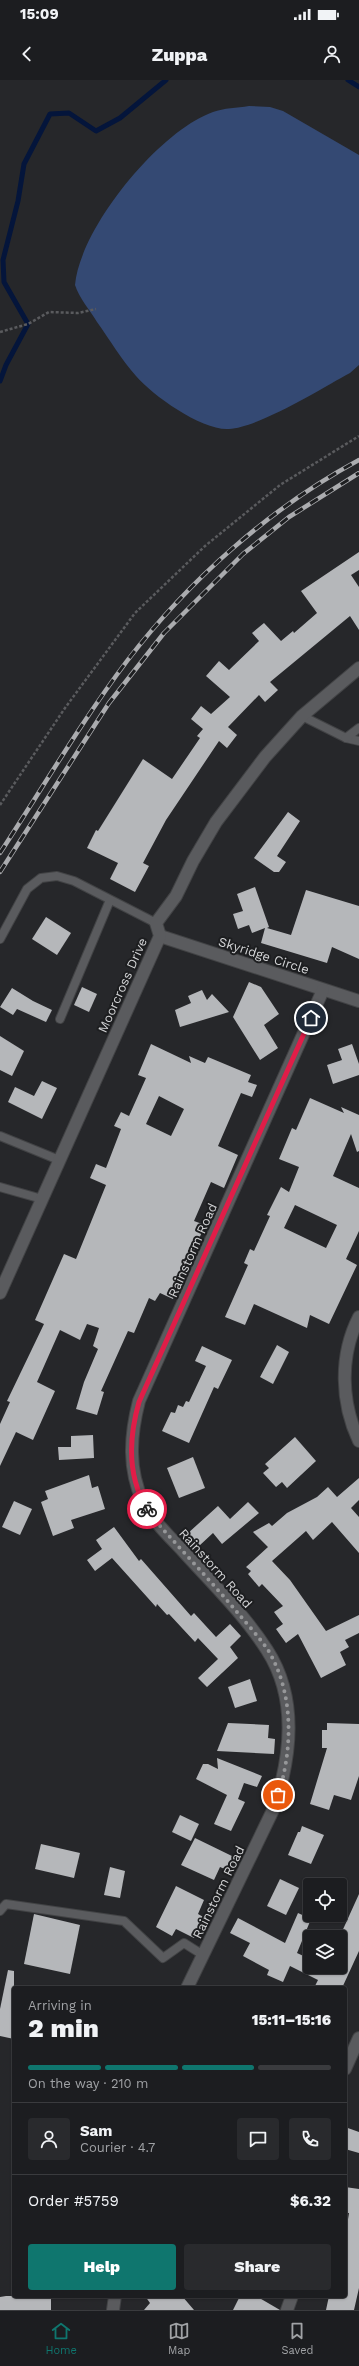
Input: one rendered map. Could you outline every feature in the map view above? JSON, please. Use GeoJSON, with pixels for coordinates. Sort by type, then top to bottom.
{"type":"FeatureCollection","features":[{"type":"Feature","properties":{"kind":"street","name":"Moorcross Drive"},"geometry":{"type":"LineString","coordinates":[[0,1293],[160,936],[156,923],[176,896],[193,861],[216,822],[265,757],[302,716],[359,668]]}},
{"type":"Feature","properties":{"kind":"street","name":"Skyridge Circle"},"geometry":{"type":"LineString","coordinates":[[160,936],[359,1001]]}},
{"type":"Feature","properties":{"kind":"street","name":"Rainstorm Road"},"geometry":{"type":"LineString","coordinates":[[188,1986],[274,1808],[282,1782],[286,1760],[289,1736],[288,1713],[278,1671],[268,1650],[216,1588],[154,1519],[143,1502],[132,1464],[133,1425],[139,1402],[324,990]]}},
{"type":"Feature","properties":{"kind":"street"},"geometry":{"type":"LineString","coordinates":[[359,1317],[350,1339],[346,1358],[344,1395],[353,1428],[359,1441]]}},
{"type":"Feature","properties":{"kind":"street"},"geometry":{"type":"LineString","coordinates":[[347,2065],[359,2038]]}},
{"type":"Feature","properties":{"kind":"street"},"geometry":{"type":"LineString","coordinates":[[113,2310],[115,2298]]}},
{"type":"Feature","properties":{"kind":"street"},"geometry":{"type":"LineString","coordinates":[[287,2310],[291,2298]]}},
{"type":"Feature","properties":{"kind":"lane"},"geometry":{"type":"LineString","coordinates":[[302,716],[346,738],[359,741]]}},
{"type":"Feature","properties":{"kind":"lane"},"geometry":{"type":"LineString","coordinates":[[346,738],[359,728]]}},
{"type":"Feature","properties":{"kind":"lane"},"geometry":{"type":"LineString","coordinates":[[0,939],[27,889],[41,878],[57,876],[74,881],[156,923]]}},
{"type":"Feature","properties":{"kind":"lane"},"geometry":{"type":"LineString","coordinates":[[60,1019],[110,900]]}},
{"type":"Feature","properties":{"kind":"lane"},"geometry":{"type":"LineString","coordinates":[[0,1136],[59,1160]]}},
{"type":"Feature","properties":{"kind":"lane"},"geometry":{"type":"LineString","coordinates":[[0,1187],[42,1199]]}},
{"type":"Feature","properties":{"kind":"lane"},"geometry":{"type":"LineString","coordinates":[[0,1911],[6,1904],[124,1921],[163,1958],[184,1943],[203,1954]]}},
{"type":"Feature","properties":{"kind":"path"},"geometry":{"type":"LineString","coordinates":[[0,332],[28,324],[48,312],[78,313],[96,309]]}},
{"type":"Feature","properties":{"kind":"path"},"geometry":{"type":"LineString","coordinates":[[0,805],[65,708],[140,608],[205,546],[280,485],[359,436]]}},
{"type":"Feature","properties":{"kind":"shaded area"},"geometry":{"type":"Polygon","coordinates":[[[249,106],[270,107],[283,111],[359,155],[359,365],[350,373],[291,406],[257,422],[242,427],[229,429],[218,428],[206,424],[179,411],[144,384],[131,370],[116,349],[82,299],[75,285],[80,262],[91,237],[107,210],[126,184],[147,160],[169,139],[192,123],[213,112],[249,106]]]}},
{"type":"Feature","properties":{"kind":"building"},"geometry":{"type":"Polygon","coordinates":[[[359,552],[359,570],[351,575],[359,587],[359,630],[350,616],[270,682],[278,690],[265,702],[259,695],[228,727],[237,735],[227,748],[219,741],[166,820],[143,863],[149,866],[135,892],[110,879],[118,863],[87,848],[96,830],[98,831],[143,759],[172,779],[200,738],[197,736],[203,729],[191,719],[201,706],[211,714],[230,697],[206,676],[219,661],[229,670],[259,641],[252,633],[264,623],[281,641],[293,631],[294,633],[317,613],[301,591],[359,552]]]}},
{"type":"Feature","properties":{"kind":"building"},"geometry":{"type":"Polygon","coordinates":[[[288,812],[300,821],[277,856],[286,862],[279,872],[274,872],[254,858],[288,812]]]}},
{"type":"Feature","properties":{"kind":"building"},"geometry":{"type":"Polygon","coordinates":[[[255,887],[269,927],[267,928],[291,935],[306,890],[359,906],[359,959],[332,947],[327,963],[261,943],[265,928],[252,933],[249,925],[238,929],[233,914],[243,911],[237,894],[255,887]]]}},
{"type":"Feature","properties":{"kind":"building"},"geometry":{"type":"Polygon","coordinates":[[[46,917],[71,933],[57,955],[32,939],[46,917]]]}},
{"type":"Feature","properties":{"kind":"building"},"geometry":{"type":"Polygon","coordinates":[[[249,982],[261,987],[279,1014],[264,1025],[278,1048],[260,1060],[233,1017],[249,982]]]}},
{"type":"Feature","properties":{"kind":"building"},"geometry":{"type":"Polygon","coordinates":[[[82,987],[97,994],[89,1012],[74,1005],[82,987]]]}},
{"type":"Feature","properties":{"kind":"building"},"geometry":{"type":"Polygon","coordinates":[[[12,988],[33,1001],[52,1010],[46,1022],[17,1009],[13,1015],[0,1007],[12,988]]]}},
{"type":"Feature","properties":{"kind":"building"},"geometry":{"type":"Polygon","coordinates":[[[202,990],[207,1000],[212,994],[229,1012],[180,1027],[175,1010],[191,1003],[188,996],[202,990]]]}},
{"type":"Feature","properties":{"kind":"building"},"geometry":{"type":"Polygon","coordinates":[[[0,1036],[24,1051],[12,1076],[0,1070],[0,1036]]]}},
{"type":"Feature","properties":{"kind":"building"},"geometry":{"type":"Polygon","coordinates":[[[151,1044],[191,1063],[189,1056],[205,1063],[208,1057],[251,1075],[248,1082],[257,1085],[252,1097],[241,1093],[218,1146],[238,1155],[224,1188],[211,1182],[194,1221],[205,1225],[173,1299],[160,1293],[155,1301],[149,1298],[134,1333],[128,1331],[101,1391],[104,1392],[97,1415],[76,1409],[84,1382],[98,1349],[93,1346],[99,1328],[87,1324],[80,1340],[60,1330],[37,1382],[55,1391],[33,1440],[16,1432],[0,1466],[0,1424],[10,1402],[7,1401],[44,1324],[35,1320],[64,1254],[76,1259],[106,1185],[90,1178],[96,1164],[106,1168],[121,1129],[114,1126],[121,1112],[129,1116],[146,1078],[138,1075],[151,1044]],[[159,1096],[146,1124],[171,1136],[184,1109],[159,1096]]]}},
{"type":"Feature","properties":{"kind":"building"},"geometry":{"type":"Polygon","coordinates":[[[352,1044],[359,1064],[359,1075],[333,1084],[327,1065],[342,1060],[338,1049],[352,1044]]]}},
{"type":"Feature","properties":{"kind":"building"},"geometry":{"type":"Polygon","coordinates":[[[42,1081],[57,1088],[42,1119],[8,1102],[15,1087],[34,1096],[42,1081]]]}},
{"type":"Feature","properties":{"kind":"building"},"geometry":{"type":"Polygon","coordinates":[[[310,1098],[344,1113],[341,1107],[359,1115],[359,1151],[357,1152],[351,1134],[333,1176],[359,1188],[359,1231],[346,1259],[357,1265],[329,1324],[310,1315],[307,1328],[254,1304],[245,1325],[225,1317],[248,1265],[244,1263],[250,1249],[254,1251],[270,1216],[267,1215],[281,1187],[289,1192],[299,1167],[279,1159],[292,1128],[296,1130],[310,1098]],[[295,1205],[284,1228],[326,1248],[337,1225],[295,1205]]]}},
{"type":"Feature","properties":{"kind":"building"},"geometry":{"type":"Polygon","coordinates":[[[277,1345],[289,1352],[273,1384],[260,1377],[277,1345]]]}},
{"type":"Feature","properties":{"kind":"building"},"geometry":{"type":"Polygon","coordinates":[[[202,1346],[232,1360],[218,1389],[214,1387],[189,1443],[162,1431],[171,1412],[175,1413],[178,1405],[183,1407],[186,1401],[189,1402],[206,1366],[195,1361],[202,1346]]]}},
{"type":"Feature","properties":{"kind":"building"},"geometry":{"type":"Polygon","coordinates":[[[93,1435],[94,1458],[59,1460],[58,1447],[71,1447],[71,1436],[93,1435]]]}},
{"type":"Feature","properties":{"kind":"building"},"geometry":{"type":"Polygon","coordinates":[[[295,1437],[316,1461],[287,1488],[282,1482],[276,1487],[263,1473],[269,1468],[265,1464],[295,1437]]]}},
{"type":"Feature","properties":{"kind":"building"},"geometry":{"type":"Polygon","coordinates":[[[193,1457],[205,1488],[179,1498],[167,1468],[193,1457]]]}},
{"type":"Feature","properties":{"kind":"building"},"geometry":{"type":"Polygon","coordinates":[[[89,1475],[92,1488],[98,1486],[105,1509],[71,1520],[74,1528],[53,1536],[41,1502],[48,1499],[45,1491],[89,1475]]]}},
{"type":"Feature","properties":{"kind":"building"},"geometry":{"type":"Polygon","coordinates":[[[359,1478],[359,1500],[351,1508],[359,1517],[359,1553],[332,1522],[313,1540],[306,1531],[272,1561],[290,1580],[326,1631],[359,1615],[359,1633],[345,1640],[349,1647],[340,1652],[346,1665],[321,1678],[298,1634],[286,1643],[276,1629],[283,1624],[274,1612],[283,1606],[262,1584],[259,1587],[248,1574],[251,1571],[246,1567],[268,1547],[253,1532],[269,1523],[272,1526],[287,1513],[317,1497],[328,1487],[337,1497],[359,1478]]]}},
{"type":"Feature","properties":{"kind":"building"},"geometry":{"type":"Polygon","coordinates":[[[14,1501],[32,1509],[20,1535],[2,1527],[14,1501]]]}},
{"type":"Feature","properties":{"kind":"building"},"geometry":{"type":"Polygon","coordinates":[[[248,1502],[259,1513],[222,1544],[213,1533],[199,1546],[187,1534],[218,1506],[230,1519],[248,1502]]]}},
{"type":"Feature","properties":{"kind":"building"},"geometry":{"type":"Polygon","coordinates":[[[114,1527],[139,1561],[141,1559],[191,1616],[194,1613],[216,1637],[230,1624],[241,1636],[230,1647],[238,1658],[207,1687],[198,1678],[218,1659],[198,1638],[195,1642],[169,1614],[167,1615],[157,1604],[156,1607],[112,1558],[95,1571],[87,1560],[102,1549],[96,1540],[114,1527]]]}},
{"type":"Feature","properties":{"kind":"building"},"geometry":{"type":"Polygon","coordinates":[[[250,1679],[257,1701],[235,1708],[228,1687],[250,1679]]]}},
{"type":"Feature","properties":{"kind":"building"},"geometry":{"type":"Polygon","coordinates":[[[228,1723],[269,1725],[268,1738],[275,1739],[274,1754],[217,1751],[228,1723]]]}},
{"type":"Feature","properties":{"kind":"building"},"geometry":{"type":"Polygon","coordinates":[[[327,1723],[359,1724],[359,1776],[351,1800],[334,1795],[329,1810],[310,1804],[327,1748],[322,1748],[322,1730],[327,1730],[327,1723]]]}},
{"type":"Feature","properties":{"kind":"building"},"geometry":{"type":"Polygon","coordinates":[[[217,1758],[262,1776],[257,1787],[244,1783],[238,1799],[245,1802],[231,1831],[214,1824],[227,1795],[196,1779],[203,1764],[208,1764],[218,1769],[217,1758]]]}},
{"type":"Feature","properties":{"kind":"building"},"geometry":{"type":"Polygon","coordinates":[[[180,1815],[199,1824],[191,1841],[172,1832],[180,1815]]]}},
{"type":"Feature","properties":{"kind":"building"},"geometry":{"type":"Polygon","coordinates":[[[302,1826],[324,1835],[311,1864],[288,1855],[302,1826]]]}},
{"type":"Feature","properties":{"kind":"building"},"geometry":{"type":"Polygon","coordinates":[[[195,1838],[234,1857],[227,1870],[220,1867],[214,1880],[181,1865],[195,1838]]]}},
{"type":"Feature","properties":{"kind":"building"},"geometry":{"type":"Polygon","coordinates":[[[41,1844],[80,1853],[74,1878],[35,1869],[41,1844]]]}},
{"type":"Feature","properties":{"kind":"building"},"geometry":{"type":"Polygon","coordinates":[[[110,1867],[125,1871],[120,1898],[104,1895],[110,1867]]]}},
{"type":"Feature","properties":{"kind":"building"},"geometry":{"type":"Polygon","coordinates":[[[280,1879],[299,1888],[286,1915],[267,1906],[280,1879]]]}},
{"type":"Feature","properties":{"kind":"building"},"geometry":{"type":"Polygon","coordinates":[[[176,1886],[204,1900],[198,1914],[205,1918],[194,1938],[176,1929],[172,1936],[156,1927],[176,1886]]]}},
{"type":"Feature","properties":{"kind":"building"},"geometry":{"type":"Polygon","coordinates":[[[359,1894],[359,1951],[343,1986],[315,1986],[318,1980],[306,1974],[347,1974],[347,1930],[343,1930],[359,1894]]]}},
{"type":"Feature","properties":{"kind":"building"},"geometry":{"type":"Polygon","coordinates":[[[298,1913],[303,1915],[303,1922],[310,1922],[306,1930],[303,1930],[303,1938],[297,1953],[303,1956],[303,1972],[290,1966],[283,1982],[267,1975],[269,1970],[243,1956],[250,1943],[230,1933],[238,1918],[285,1943],[298,1913]]]}},
{"type":"Feature","properties":{"kind":"building"},"geometry":{"type":"Polygon","coordinates":[[[34,1914],[80,1925],[70,1974],[24,1964],[34,1914]]]}},
{"type":"Feature","properties":{"kind":"building"},"geometry":{"type":"Polygon","coordinates":[[[8,1970],[14,1971],[14,1986],[12,1986],[12,2039],[0,2036],[0,2009],[8,1970]]]}},
{"type":"Feature","properties":{"kind":"building"},"geometry":{"type":"Polygon","coordinates":[[[347,2128],[359,2132],[359,2153],[347,2150],[347,2128]]]}},
{"type":"Feature","properties":{"kind":"building"},"geometry":{"type":"Polygon","coordinates":[[[347,2187],[359,2189],[359,2288],[354,2310],[326,2310],[329,2298],[347,2298],[347,2226],[349,2213],[347,2213],[347,2187]]]}},
{"type":"Feature","properties":{"kind":"building"},"geometry":{"type":"Polygon","coordinates":[[[12,2296],[12,2298],[51,2298],[51,2310],[0,2310],[0,2297],[12,2296]]]}},
{"type":"Feature","properties":{"kind":"building"},"geometry":{"type":"Polygon","coordinates":[[[146,2298],[184,2298],[194,2310],[144,2310],[150,2303],[146,2298]]]}},
{"type":"Feature","properties":{"kind":"building"},"geometry":{"type":"Polygon","coordinates":[[[239,2298],[259,2298],[280,2310],[233,2310],[239,2298]]]}},
{"type":"Feature","properties":{"kind":"waterway"},"geometry":{"type":"LineString","coordinates":[[0,381],[6,365],[28,324],[4,282],[3,260],[18,201],[24,164],[50,114],[69,113],[96,131],[120,118],[166,80]]}},
{"type":"Feature","properties":{"kind":"waterway"},"geometry":{"type":"LineString","coordinates":[[348,80],[359,87]]}},
{"type":"Feature","properties":{"kind":"railway"},"geometry":{"type":"LineString","coordinates":[[0,853],[110,684],[151,631],[177,602],[204,574],[263,523],[294,500],[359,460]]}},
{"type":"Feature","properties":{"kind":"railway"},"geometry":{"type":"LineString","coordinates":[[0,872],[109,703],[164,633],[243,554],[289,517],[359,473]]}},
{"type":"Feature","properties":{"kind":"way so far"},"geometry":{"type":"LineString","coordinates":[[147,1509],[170,1538],[216,1588],[268,1650],[278,1671],[288,1713],[289,1736],[282,1782],[278,1795]]}},
{"type":"Feature","properties":{"kind":"route"},"geometry":{"type":"LineString","coordinates":[[147,1509],[136,1482],[132,1464],[131,1443],[133,1425],[139,1402],[311,1018]]}}]}
